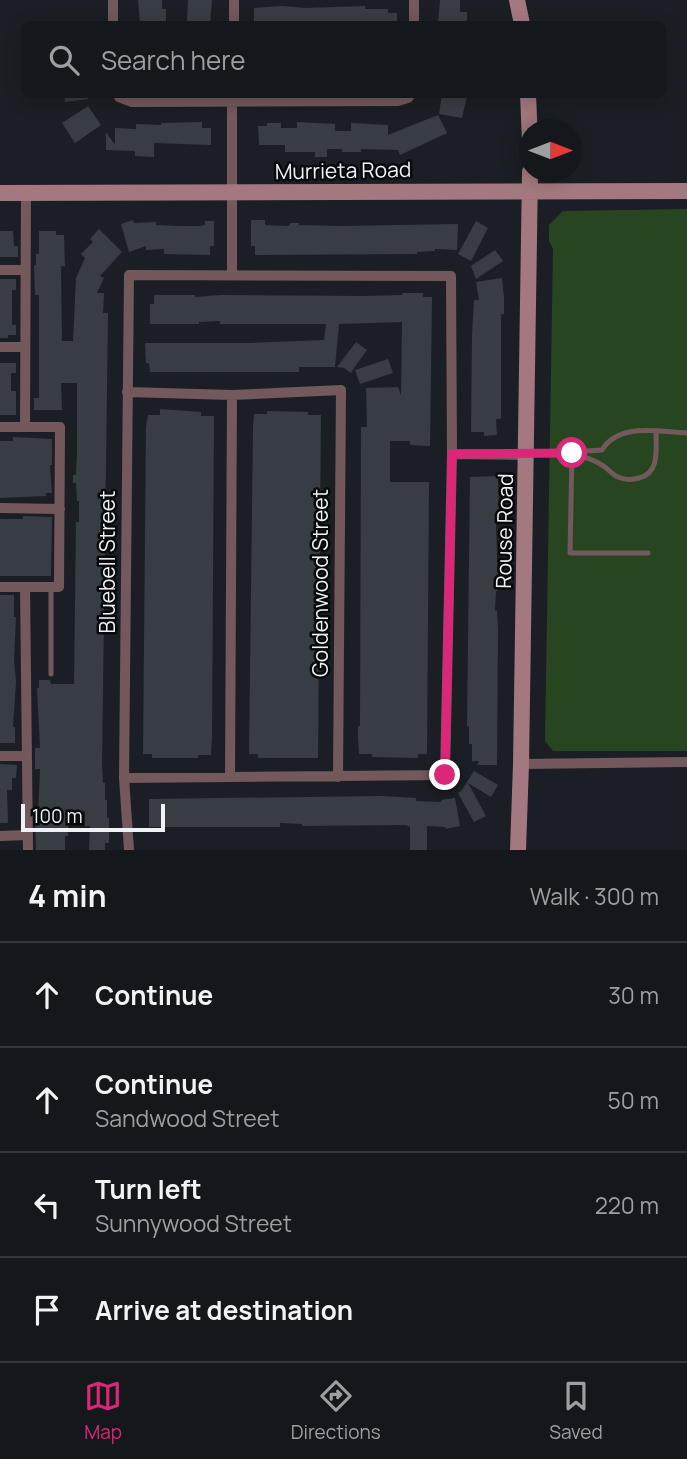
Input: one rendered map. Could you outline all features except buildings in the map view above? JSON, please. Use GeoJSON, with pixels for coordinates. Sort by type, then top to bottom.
{"type":"FeatureCollection","features":[{"type":"Feature","properties":{"kind":"street"},"geometry":{"type":"LineString","coordinates":[[113,0],[113,21]]}},
{"type":"Feature","properties":{"kind":"street"},"geometry":{"type":"LineString","coordinates":[[234,0],[234,21]]}},
{"type":"Feature","properties":{"kind":"street"},"geometry":{"type":"LineString","coordinates":[[414,0],[414,21]]}},
{"type":"Feature","properties":{"kind":"street"},"geometry":{"type":"LineString","coordinates":[[517,0],[521,21]]}},
{"type":"Feature","properties":{"kind":"street"},"geometry":{"type":"LineString","coordinates":[[122,98],[132,102],[232,98],[398,101],[408,98]]}},
{"type":"Feature","properties":{"kind":"street"},"geometry":{"type":"LineString","coordinates":[[124,778],[445,775],[452,454],[451,276],[232,275],[232,98]]}},
{"type":"Feature","properties":{"kind":"street"},"geometry":{"type":"LineString","coordinates":[[528,98],[529,119]]}},
{"type":"Feature","properties":{"kind":"street","name":"Rouse Road"},"geometry":{"type":"LineString","coordinates":[[518,850],[530,182]]}},
{"type":"Feature","properties":{"kind":"street","name":"Murrieta Road"},"geometry":{"type":"LineString","coordinates":[[0,193],[687,191]]}},
{"type":"Feature","properties":{"kind":"street"},"geometry":{"type":"LineString","coordinates":[[25,427],[26,193]]}},
{"type":"Feature","properties":{"kind":"street"},"geometry":{"type":"LineString","coordinates":[[0,270],[25,270]]}},
{"type":"Feature","properties":{"kind":"street","name":"Bluebell Street"},"geometry":{"type":"LineString","coordinates":[[129,850],[124,778],[129,275],[232,275]]}},
{"type":"Feature","properties":{"kind":"street"},"geometry":{"type":"LineString","coordinates":[[0,347],[25,347]]}},
{"type":"Feature","properties":{"kind":"street","name":"Goldenwood Street"},"geometry":{"type":"LineString","coordinates":[[232,395],[341,390],[338,777]]}},
{"type":"Feature","properties":{"kind":"street"},"geometry":{"type":"LineString","coordinates":[[127,392],[232,395],[230,776]]}},
{"type":"Feature","properties":{"kind":"street"},"geometry":{"type":"LineString","coordinates":[[0,427],[60,427],[60,587],[0,587]]}},
{"type":"Feature","properties":{"kind":"street"},"geometry":{"type":"LineString","coordinates":[[452,454],[526,455]]}},
{"type":"Feature","properties":{"kind":"street"},"geometry":{"type":"LineString","coordinates":[[0,508],[60,509]]}},
{"type":"Feature","properties":{"kind":"street"},"geometry":{"type":"LineString","coordinates":[[25,587],[28,850]]}},
{"type":"Feature","properties":{"kind":"street"},"geometry":{"type":"LineString","coordinates":[[0,756],[27,756]]}},
{"type":"Feature","properties":{"kind":"street"},"geometry":{"type":"LineString","coordinates":[[521,764],[687,762]]}},
{"type":"Feature","properties":{"kind":"street"},"geometry":{"type":"LineString","coordinates":[[0,836],[28,835]]}},
{"type":"Feature","properties":{"kind":"lane"},"geometry":{"type":"LineString","coordinates":[[526,455],[553,451],[572,453],[602,450],[615,436],[627,431],[687,433]]}},
{"type":"Feature","properties":{"kind":"lane"},"geometry":{"type":"LineString","coordinates":[[572,453],[603,465],[622,479],[633,480],[647,476],[653,470],[656,432]]}},
{"type":"Feature","properties":{"kind":"lane"},"geometry":{"type":"LineString","coordinates":[[602,450],[603,465]]}},
{"type":"Feature","properties":{"kind":"lane"},"geometry":{"type":"LineString","coordinates":[[572,453],[570,553],[648,553]]}},
{"type":"Feature","properties":{"kind":"lane"},"geometry":{"type":"LineString","coordinates":[[51,587],[51,674]]}},
{"type":"Feature","properties":{"kind":"green space"},"geometry":{"type":"Polygon","coordinates":[[[687,209],[687,751],[553,751],[545,741],[553,249],[549,241],[549,225],[563,211],[687,209]]]}},
{"type":"Feature","properties":{"kind":"route"},"geometry":{"type":"LineString","coordinates":[[445,775],[452,454],[526,455],[553,451],[572,453]]}}]}
